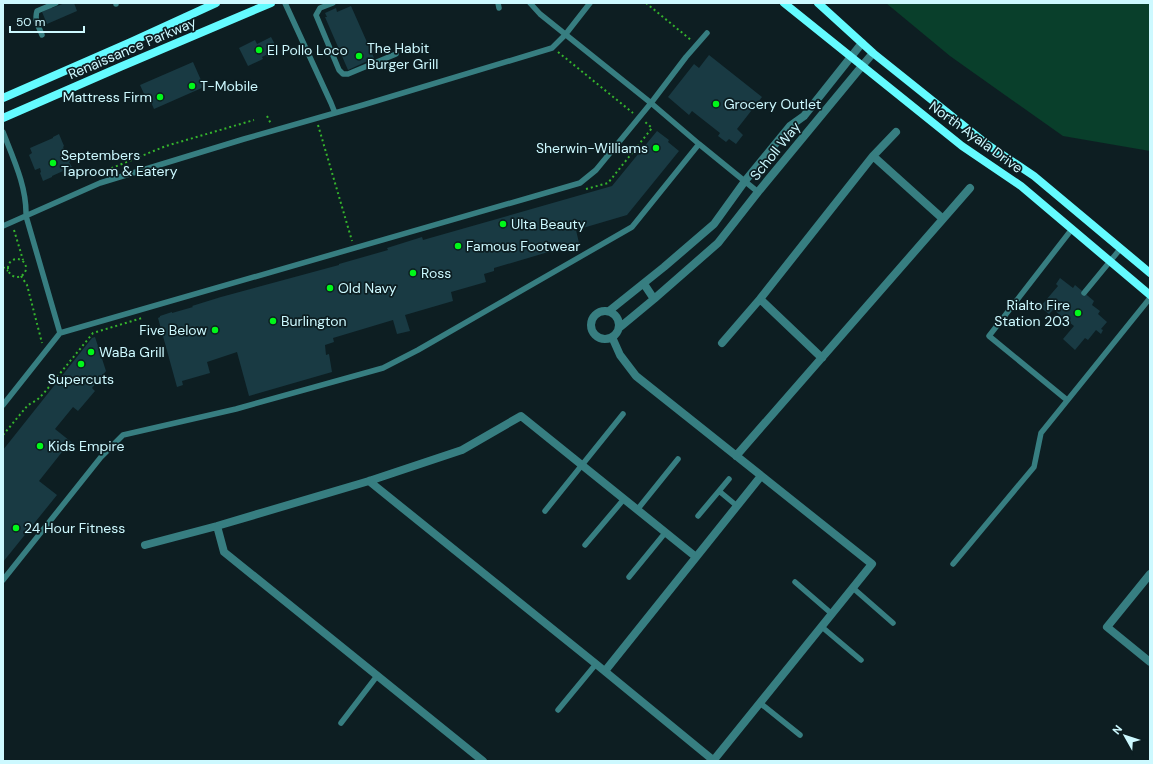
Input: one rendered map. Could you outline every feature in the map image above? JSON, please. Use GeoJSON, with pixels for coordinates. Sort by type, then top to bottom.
{"type":"FeatureCollection","features":[{"type":"Feature","properties":{"kind":"main road","name":"Renaissance Parkway"},"geometry":{"type":"LineString","coordinates":[[3,98],[216,3]]}},
{"type":"Feature","properties":{"kind":"main road","name":"Renaissance Parkway"},"geometry":{"type":"LineString","coordinates":[[3,118],[271,3]]}},
{"type":"Feature","properties":{"kind":"main road","name":"North Ayala Drive"},"geometry":{"type":"LineString","coordinates":[[784,3],[962,146],[1021,186],[1150,295]]}},
{"type":"Feature","properties":{"kind":"main road","name":"North Ayala Drive"},"geometry":{"type":"LineString","coordinates":[[818,3],[874,53],[988,145],[1034,176],[1150,273]]}},
{"type":"Feature","properties":{"kind":"street","name":"Scholl Way"},"geometry":{"type":"LineString","coordinates":[[609,311],[644,284],[714,224],[745,181],[790,126],[804,116],[862,43]]}},
{"type":"Feature","properties":{"kind":"street","name":"Scholl Way"},"geometry":{"type":"LineString","coordinates":[[619,328],[718,243],[758,192],[874,53]]}},
{"type":"Feature","properties":{"kind":"street"},"geometry":{"type":"LineString","coordinates":[[722,343],[760,299],[873,156],[896,132]]}},
{"type":"Feature","properties":{"kind":"street"},"geometry":{"type":"LineString","coordinates":[[873,156],[943,219]]}},
{"type":"Feature","properties":{"kind":"street"},"geometry":{"type":"LineString","coordinates":[[736,456],[970,188]]}},
{"type":"Feature","properties":{"kind":"street"},"geometry":{"type":"LineString","coordinates":[[644,284],[654,299]]}},
{"type":"Feature","properties":{"kind":"street"},"geometry":{"type":"LineString","coordinates":[[760,299],[822,358]]}},
{"type":"Feature","properties":{"kind":"street"},"geometry":{"type":"LineString","coordinates":[[604,310],[609,311],[618,319],[619,328],[612,337],[604,339],[595,336],[590,328],[590,323],[595,314],[604,310]]}},
{"type":"Feature","properties":{"kind":"street"},"geometry":{"type":"LineString","coordinates":[[369,481],[605,671],[713,761],[872,564],[636,376],[620,355],[612,337]]}},
{"type":"Feature","properties":{"kind":"street"},"geometry":{"type":"LineString","coordinates":[[145,545],[217,526],[369,481],[462,450],[521,416],[696,557]]}},
{"type":"Feature","properties":{"kind":"street"},"geometry":{"type":"LineString","coordinates":[[605,671],[761,476]]}},
{"type":"Feature","properties":{"kind":"street"},"geometry":{"type":"LineString","coordinates":[[217,526],[224,552],[482,761]]}},
{"type":"Feature","properties":{"kind":"street"},"geometry":{"type":"LineString","coordinates":[[1150,574],[1107,626],[1150,662]]}},
{"type":"Feature","properties":{"kind":"lane"},"geometry":{"type":"LineString","coordinates":[[42,36],[35,17],[37,11],[56,3]]}},
{"type":"Feature","properties":{"kind":"lane"},"geometry":{"type":"LineString","coordinates":[[285,3],[335,113]]}},
{"type":"Feature","properties":{"kind":"lane"},"geometry":{"type":"LineString","coordinates":[[333,3],[320,8],[316,15],[339,70],[343,74],[348,74],[396,54]]}},
{"type":"Feature","properties":{"kind":"lane"},"geometry":{"type":"LineString","coordinates":[[530,3],[564,35],[651,103],[758,192]]}},
{"type":"Feature","properties":{"kind":"lane"},"geometry":{"type":"LineString","coordinates":[[3,226],[100,183],[552,48],[590,3]]}},
{"type":"Feature","properties":{"kind":"lane"},"geometry":{"type":"LineString","coordinates":[[3,405],[60,333],[580,182],[596,170],[651,103],[686,57],[708,33]]}},
{"type":"Feature","properties":{"kind":"lane"},"geometry":{"type":"LineString","coordinates":[[3,132],[23,189],[26,216],[60,333]]}},
{"type":"Feature","properties":{"kind":"lane"},"geometry":{"type":"LineString","coordinates":[[3,580],[101,457],[123,435],[236,409],[382,368],[418,350],[632,227],[699,144]]}},
{"type":"Feature","properties":{"kind":"lane"},"geometry":{"type":"LineString","coordinates":[[1068,400],[989,336],[1072,229]]}},
{"type":"Feature","properties":{"kind":"lane"},"geometry":{"type":"LineString","coordinates":[[1084,293],[1121,248]]}},
{"type":"Feature","properties":{"kind":"lane"},"geometry":{"type":"LineString","coordinates":[[953,564],[1034,467],[1041,433],[1150,298]]}},
{"type":"Feature","properties":{"kind":"lane"},"geometry":{"type":"LineString","coordinates":[[545,511],[623,414]]}},
{"type":"Feature","properties":{"kind":"lane"},"geometry":{"type":"LineString","coordinates":[[637,510],[678,459]]}},
{"type":"Feature","properties":{"kind":"lane"},"geometry":{"type":"LineString","coordinates":[[698,516],[729,478]]}},
{"type":"Feature","properties":{"kind":"lane"},"geometry":{"type":"LineString","coordinates":[[719,491],[737,506]]}},
{"type":"Feature","properties":{"kind":"lane"},"geometry":{"type":"LineString","coordinates":[[585,545],[624,499]]}},
{"type":"Feature","properties":{"kind":"lane"},"geometry":{"type":"LineString","coordinates":[[629,577],[665,533]]}},
{"type":"Feature","properties":{"kind":"lane"},"geometry":{"type":"LineString","coordinates":[[794,582],[832,614]]}},
{"type":"Feature","properties":{"kind":"lane"},"geometry":{"type":"LineString","coordinates":[[853,588],[893,623]]}},
{"type":"Feature","properties":{"kind":"lane"},"geometry":{"type":"LineString","coordinates":[[822,626],[861,660]]}},
{"type":"Feature","properties":{"kind":"lane"},"geometry":{"type":"LineString","coordinates":[[558,710],[596,664]]}},
{"type":"Feature","properties":{"kind":"lane"},"geometry":{"type":"LineString","coordinates":[[341,723],[377,676]]}},
{"type":"Feature","properties":{"kind":"lane"},"geometry":{"type":"LineString","coordinates":[[760,703],[800,735]]}},
{"type":"Feature","properties":{"kind":"path"},"geometry":{"type":"LineString","coordinates":[[646,3],[692,41]]}},
{"type":"Feature","properties":{"kind":"path"},"geometry":{"type":"LineString","coordinates":[[558,52],[634,113]]}},
{"type":"Feature","properties":{"kind":"path"},"geometry":{"type":"LineString","coordinates":[[102,172],[166,146],[254,120]]}},
{"type":"Feature","properties":{"kind":"path"},"geometry":{"type":"LineString","coordinates":[[586,189],[608,182],[652,128],[644,122]]}},
{"type":"Feature","properties":{"kind":"path"},"geometry":{"type":"LineString","coordinates":[[318,125],[352,241]]}},
{"type":"Feature","properties":{"kind":"path"},"geometry":{"type":"LineString","coordinates":[[14,229],[26,269],[21,276],[12,276],[8,265],[12,260],[17,259],[23,261]]}},
{"type":"Feature","properties":{"kind":"path"},"geometry":{"type":"LineString","coordinates":[[3,267],[9,271]]}},
{"type":"Feature","properties":{"kind":"path"},"geometry":{"type":"LineString","coordinates":[[21,276],[26,285],[42,343],[44,345]]}},
{"type":"Feature","properties":{"kind":"path"},"geometry":{"type":"LineString","coordinates":[[3,436],[28,405],[37,400],[44,393],[93,333],[145,318]]}},
{"type":"Feature","properties":{"kind":"shaded area"},"geometry":{"type":"Polygon","coordinates":[[[886,3],[1150,3],[1150,151],[1063,136],[950,56],[886,3]]]}},
{"type":"Feature","properties":{"kind":"building"},"geometry":{"type":"Polygon","coordinates":[[[65,3],[74,3],[77,11],[47,24],[42,12],[65,3]]]}},
{"type":"Feature","properties":{"kind":"building"},"geometry":{"type":"Polygon","coordinates":[[[351,6],[374,58],[348,70],[325,17],[327,17],[325,13],[336,8],[337,12],[351,6]]]}},
{"type":"Feature","properties":{"kind":"building","name":"El Pollo Loco"},"geometry":{"type":"Polygon","coordinates":[[[271,37],[279,52],[267,57],[266,55],[262,57],[263,59],[248,66],[239,48],[255,40],[257,44],[271,37]]]}},
{"type":"Feature","properties":{"kind":"building","name":"Grocery Outlet"},"geometry":{"type":"Polygon","coordinates":[[[709,55],[762,97],[737,129],[743,135],[736,144],[729,139],[726,142],[718,136],[720,133],[692,111],[689,115],[668,97],[694,64],[699,68],[709,55]]]}},
{"type":"Feature","properties":{"kind":"building"},"geometry":{"type":"Polygon","coordinates":[[[193,62],[204,87],[154,109],[148,95],[145,96],[140,85],[193,62]]]}},
{"type":"Feature","properties":{"kind":"building"},"geometry":{"type":"Polygon","coordinates":[[[657,131],[669,140],[668,142],[679,151],[627,215],[576,230],[579,243],[494,268],[494,271],[484,274],[486,282],[451,292],[453,301],[405,315],[410,331],[397,334],[393,320],[333,338],[334,342],[325,345],[326,355],[329,354],[332,372],[249,396],[237,352],[207,362],[210,373],[182,381],[183,385],[177,387],[158,318],[160,316],[193,307],[192,306],[221,297],[339,265],[388,250],[387,248],[422,237],[423,240],[612,186],[657,131]]]}},
{"type":"Feature","properties":{"kind":"building"},"geometry":{"type":"Polygon","coordinates":[[[59,134],[64,146],[63,147],[71,161],[69,162],[72,167],[43,181],[40,168],[35,170],[29,155],[32,153],[30,148],[59,134]]]}},
{"type":"Feature","properties":{"kind":"building","name":"Rialto Fire Station 203"},"geometry":{"type":"Polygon","coordinates":[[[1060,278],[1073,288],[1075,285],[1094,301],[1092,305],[1100,311],[1098,314],[1107,322],[1101,329],[1103,330],[1101,334],[1096,330],[1088,340],[1085,338],[1075,350],[1063,339],[1074,326],[1055,311],[1053,310],[1049,314],[1040,307],[1058,286],[1056,284],[1060,278]]]}},
{"type":"Feature","properties":{"kind":"building"},"geometry":{"type":"Polygon","coordinates":[[[95,337],[106,371],[92,388],[95,391],[78,411],[73,407],[55,429],[75,445],[71,450],[66,447],[39,481],[57,495],[3,562],[3,450],[92,338],[95,337]]]}},
{"type":"Feature","properties":{"kind":"place","name":"El Pollo Loco"},"geometry":{"type":"Point","coordinates":[259,50]}},
{"type":"Feature","properties":{"kind":"place","name":"The Habit Burger Grill"},"geometry":{"type":"Point","coordinates":[359,56]}},
{"type":"Feature","properties":{"kind":"place","name":"T-Mobile"},"geometry":{"type":"Point","coordinates":[192,86]}},
{"type":"Feature","properties":{"kind":"place","name":"Mattress Firm"},"geometry":{"type":"Point","coordinates":[160,97]}},
{"type":"Feature","properties":{"kind":"place","name":"Grocery Outlet"},"geometry":{"type":"Point","coordinates":[716,104]}},
{"type":"Feature","properties":{"kind":"place","name":"Sherwin-Williams"},"geometry":{"type":"Point","coordinates":[656,148]}},
{"type":"Feature","properties":{"kind":"place","name":"Septembers Taproom & Eatery"},"geometry":{"type":"Point","coordinates":[53,163]}},
{"type":"Feature","properties":{"kind":"place","name":"Ulta Beauty"},"geometry":{"type":"Point","coordinates":[503,224]}},
{"type":"Feature","properties":{"kind":"place","name":"Famous Footwear"},"geometry":{"type":"Point","coordinates":[458,246]}},
{"type":"Feature","properties":{"kind":"place","name":"Ross"},"geometry":{"type":"Point","coordinates":[413,273]}},
{"type":"Feature","properties":{"kind":"place","name":"Old Navy"},"geometry":{"type":"Point","coordinates":[330,288]}},
{"type":"Feature","properties":{"kind":"place","name":"Rialto Fire Station 203"},"geometry":{"type":"Point","coordinates":[1078,313]}},
{"type":"Feature","properties":{"kind":"place","name":"Burlington"},"geometry":{"type":"Point","coordinates":[273,321]}},
{"type":"Feature","properties":{"kind":"place","name":"Five Below"},"geometry":{"type":"Point","coordinates":[215,330]}},
{"type":"Feature","properties":{"kind":"place","name":"WaBa Grill"},"geometry":{"type":"Point","coordinates":[91,352]}},
{"type":"Feature","properties":{"kind":"place","name":"Supercuts"},"geometry":{"type":"Point","coordinates":[81,364]}},
{"type":"Feature","properties":{"kind":"place","name":"Kids Empire"},"geometry":{"type":"Point","coordinates":[40,446]}},
{"type":"Feature","properties":{"kind":"place","name":"24 Hour Fitness"},"geometry":{"type":"Point","coordinates":[16,528]}}]}
